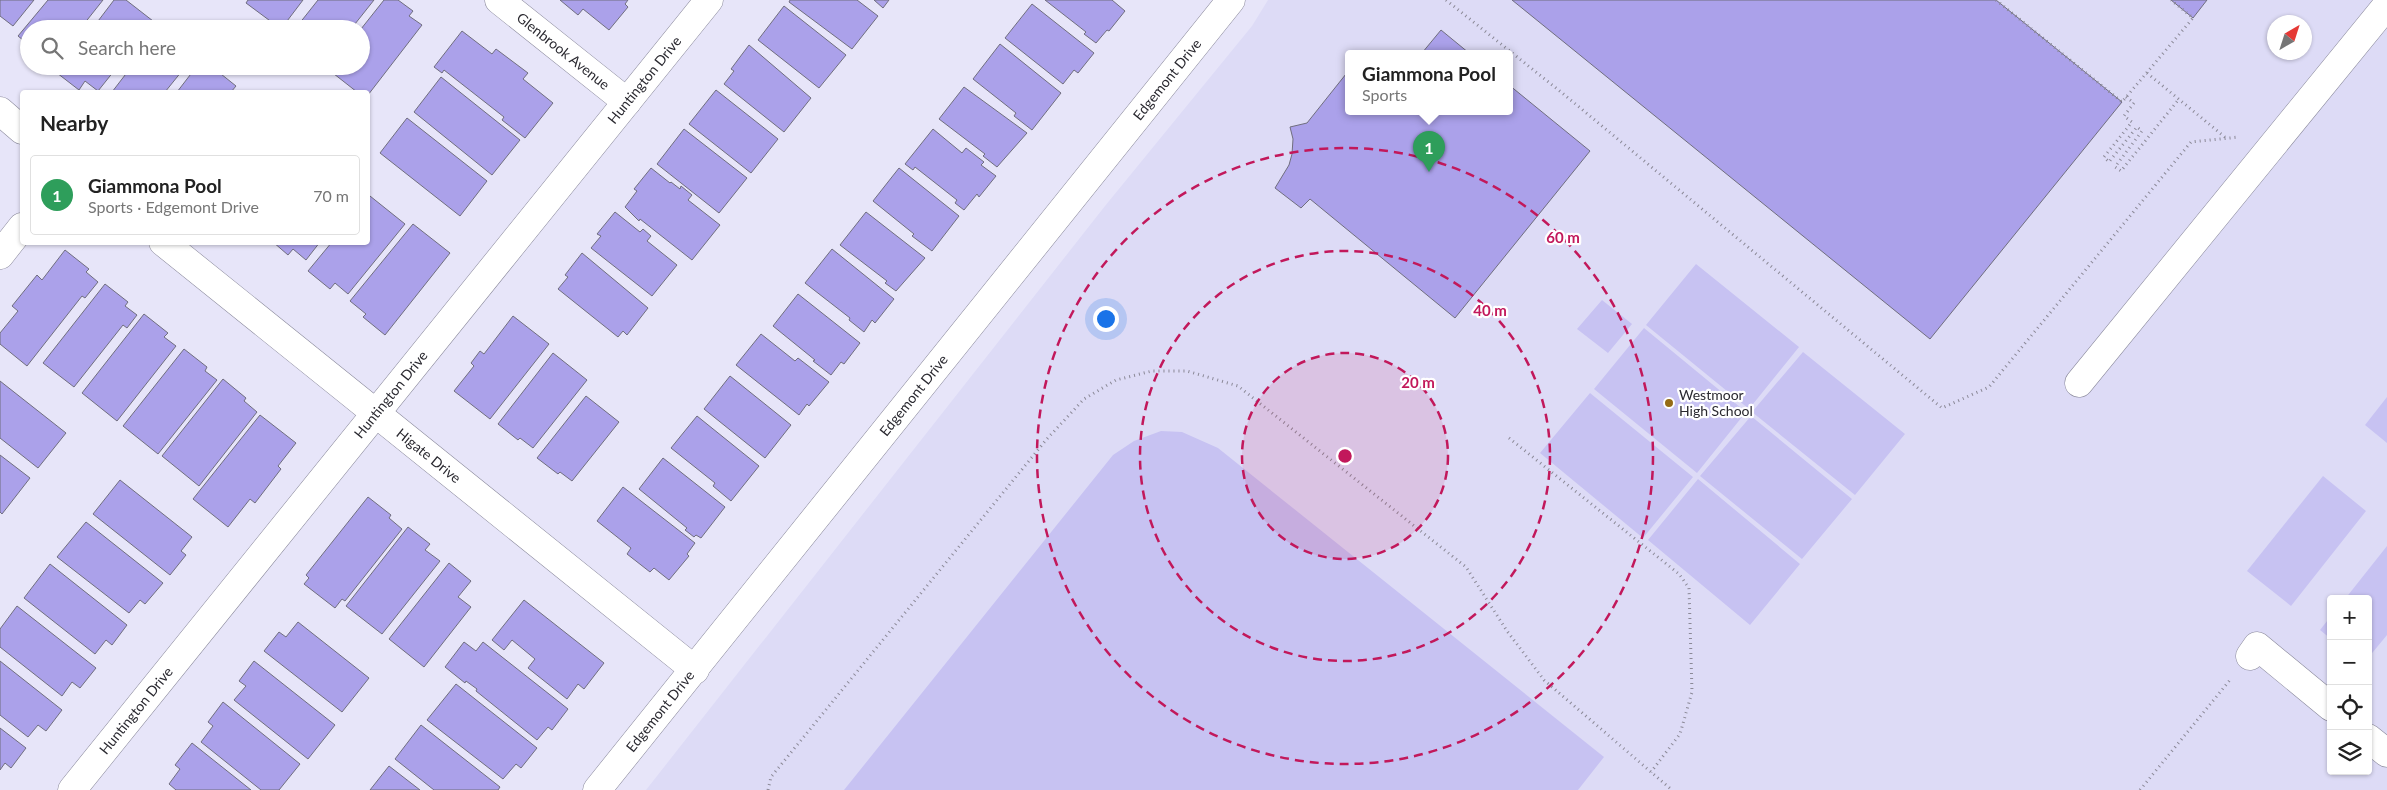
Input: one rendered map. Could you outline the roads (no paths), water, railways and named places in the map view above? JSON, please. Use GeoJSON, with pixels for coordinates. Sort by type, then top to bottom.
{"type":"FeatureCollection","features":[{"type":"Feature","properties":{"kind":"street","name":"Glenbrook Avenue"},"geometry":{"type":"LineString","coordinates":[[499,0],[627,102]]}},
{"type":"Feature","properties":{"kind":"street","name":"Huntington Drive"},"geometry":{"type":"LineString","coordinates":[[72,790],[709,0]]}},
{"type":"Feature","properties":{"kind":"street","name":"Edgemont Drive"},"geometry":{"type":"LineString","coordinates":[[597,790],[1231,0]]}},
{"type":"Feature","properties":{"kind":"street"},"geometry":{"type":"LineString","coordinates":[[2079,383],[2387,5]]}},
{"type":"Feature","properties":{"kind":"street"},"geometry":{"type":"LineString","coordinates":[[0,111],[20,128]]}},
{"type":"Feature","properties":{"kind":"street"},"geometry":{"type":"LineString","coordinates":[[0,254],[20,229]]}},
{"type":"Feature","properties":{"kind":"street","name":"Higate Drive"},"geometry":{"type":"LineString","coordinates":[[166,245],[695,670]]}},
{"type":"Feature","properties":{"kind":"street"},"geometry":{"type":"LineString","coordinates":[[2250,656],[2257,646],[2327,704]]}},
{"type":"Feature","properties":{"kind":"street"},"geometry":{"type":"LineString","coordinates":[[2372,741],[2387,753]]}},
{"type":"Feature","properties":{"kind":"place","name":"Giammona Pool"},"geometry":{"type":"Point","coordinates":[1429,172]}},
{"type":"Feature","properties":{"kind":"place","name":"Westmoor High School"},"geometry":{"type":"Point","coordinates":[1669,403]}}]}
